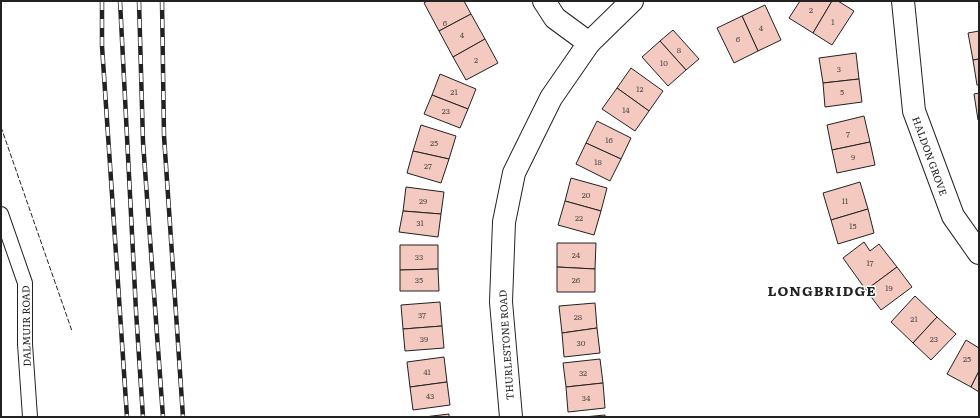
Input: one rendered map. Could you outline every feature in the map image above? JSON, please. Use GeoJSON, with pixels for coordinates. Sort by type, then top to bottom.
{"type":"FeatureCollection","features":[{"type":"Feature","properties":{"kind":"street"},"geometry":{"type":"LineString","coordinates":[[544,1],[555,18],[589,43]]}},
{"type":"Feature","properties":{"kind":"street","name":"THURLESTONE ROAD"},"geometry":{"type":"LineString","coordinates":[[511,417],[501,302],[504,222],[514,173],[551,98],[589,43],[632,1]]}},
{"type":"Feature","properties":{"kind":"street","name":"HALDON GROVE"},"geometry":{"type":"LineString","coordinates":[[902,1],[914,111],[953,216],[979,253]]}},
{"type":"Feature","properties":{"kind":"lane","name":"DALMUIR ROAD"},"geometry":{"type":"LineString","coordinates":[[1,214],[26,282],[25,344],[30,417]]}},
{"type":"Feature","properties":{"kind":"building"},"geometry":{"type":"Polygon","coordinates":[[[427,1],[464,1],[471,14],[439,31],[424,3],[427,1]]]}},
{"type":"Feature","properties":{"kind":"building"},"geometry":{"type":"Polygon","coordinates":[[[800,1],[832,1],[813,33],[789,18],[800,1]]]}},
{"type":"Feature","properties":{"kind":"building"},"geometry":{"type":"Polygon","coordinates":[[[832,1],[838,1],[854,11],[832,45],[813,33],[832,1]]]}},
{"type":"Feature","properties":{"kind":"building"},"geometry":{"type":"Polygon","coordinates":[[[765,5],[781,40],[758,51],[742,16],[765,5]]]}},
{"type":"Feature","properties":{"kind":"building"},"geometry":{"type":"Polygon","coordinates":[[[471,14],[485,39],[453,57],[439,31],[471,14]]]}},
{"type":"Feature","properties":{"kind":"building"},"geometry":{"type":"Polygon","coordinates":[[[742,16],[758,51],[734,63],[717,28],[742,16]]]}},
{"type":"Feature","properties":{"kind":"building"},"geometry":{"type":"Polygon","coordinates":[[[673,30],[699,59],[686,70],[660,41],[673,30]]]}},
{"type":"Feature","properties":{"kind":"building"},"geometry":{"type":"Polygon","coordinates":[[[979,31],[979,59],[973,60],[968,33],[979,31]]]}},
{"type":"Feature","properties":{"kind":"building"},"geometry":{"type":"Polygon","coordinates":[[[485,39],[498,63],[466,80],[453,57],[485,39]]]}},
{"type":"Feature","properties":{"kind":"building"},"geometry":{"type":"Polygon","coordinates":[[[660,41],[686,70],[668,86],[642,57],[660,41]]]}},
{"type":"Feature","properties":{"kind":"building"},"geometry":{"type":"Polygon","coordinates":[[[856,53],[859,79],[823,83],[819,58],[856,53]]]}},
{"type":"Feature","properties":{"kind":"building"},"geometry":{"type":"Polygon","coordinates":[[[979,59],[979,85],[977,85],[973,60],[979,59]]]}},
{"type":"Feature","properties":{"kind":"building"},"geometry":{"type":"Polygon","coordinates":[[[631,68],[663,91],[649,111],[617,88],[631,68]]]}},
{"type":"Feature","properties":{"kind":"building"},"geometry":{"type":"Polygon","coordinates":[[[440,74],[476,89],[468,109],[432,95],[440,74]]]}},
{"type":"Feature","properties":{"kind":"building"},"geometry":{"type":"Polygon","coordinates":[[[859,79],[862,102],[825,107],[823,83],[859,79]]]}},
{"type":"Feature","properties":{"kind":"building"},"geometry":{"type":"Polygon","coordinates":[[[617,88],[649,111],[635,131],[602,109],[617,88]]]}},
{"type":"Feature","properties":{"kind":"building"},"geometry":{"type":"Polygon","coordinates":[[[979,93],[979,119],[978,120],[974,94],[979,93]]]}},
{"type":"Feature","properties":{"kind":"building"},"geometry":{"type":"Polygon","coordinates":[[[432,95],[468,109],[460,128],[424,114],[432,95]]]}},
{"type":"Feature","properties":{"kind":"building"},"geometry":{"type":"Polygon","coordinates":[[[864,116],[870,142],[832,150],[827,125],[864,116]]]}},
{"type":"Feature","properties":{"kind":"building"},"geometry":{"type":"Polygon","coordinates":[[[597,121],[631,138],[621,159],[586,143],[597,121]]]}},
{"type":"Feature","properties":{"kind":"building"},"geometry":{"type":"Polygon","coordinates":[[[421,125],[456,136],[449,159],[413,151],[421,125]]]}},
{"type":"Feature","properties":{"kind":"building"},"geometry":{"type":"Polygon","coordinates":[[[870,142],[875,165],[837,173],[832,150],[870,142]]]}},
{"type":"Feature","properties":{"kind":"building"},"geometry":{"type":"Polygon","coordinates":[[[586,143],[621,159],[610,181],[576,164],[586,143]]]}},
{"type":"Feature","properties":{"kind":"building"},"geometry":{"type":"Polygon","coordinates":[[[413,151],[449,159],[441,183],[407,173],[413,151]]]}},
{"type":"Feature","properties":{"kind":"building"},"geometry":{"type":"Polygon","coordinates":[[[571,178],[607,188],[601,211],[565,201],[571,178]]]}},
{"type":"Feature","properties":{"kind":"building"},"geometry":{"type":"Polygon","coordinates":[[[860,182],[868,209],[831,220],[823,193],[860,182]]]}},
{"type":"Feature","properties":{"kind":"building"},"geometry":{"type":"Polygon","coordinates":[[[406,187],[444,192],[441,214],[403,211],[406,187]]]}},
{"type":"Feature","properties":{"kind":"building"},"geometry":{"type":"Polygon","coordinates":[[[565,201],[601,211],[594,235],[558,225],[565,201]]]}},
{"type":"Feature","properties":{"kind":"building"},"geometry":{"type":"Polygon","coordinates":[[[868,209],[874,233],[838,244],[831,220],[868,209]]]}},
{"type":"Feature","properties":{"kind":"building"},"geometry":{"type":"Polygon","coordinates":[[[403,211],[441,214],[438,237],[399,232],[403,211]]]}},
{"type":"Feature","properties":{"kind":"building"},"geometry":{"type":"Polygon","coordinates":[[[864,242],[870,251],[879,244],[897,267],[866,290],[843,258],[864,242]]]}},
{"type":"Feature","properties":{"kind":"building"},"geometry":{"type":"Polygon","coordinates":[[[557,243],[596,243],[595,269],[557,267],[557,243]]]}},
{"type":"Feature","properties":{"kind":"building"},"geometry":{"type":"Polygon","coordinates":[[[400,245],[438,245],[438,269],[400,270],[400,245]]]}},
{"type":"Feature","properties":{"kind":"building"},"geometry":{"type":"Polygon","coordinates":[[[557,267],[595,269],[595,292],[557,292],[557,267]]]}},
{"type":"Feature","properties":{"kind":"building"},"geometry":{"type":"Polygon","coordinates":[[[897,267],[912,287],[881,310],[866,290],[897,267]]]}},
{"type":"Feature","properties":{"kind":"building"},"geometry":{"type":"Polygon","coordinates":[[[438,269],[439,291],[400,291],[400,270],[438,269]]]}},
{"type":"Feature","properties":{"kind":"building"},"geometry":{"type":"Polygon","coordinates":[[[915,296],[937,317],[913,343],[891,322],[915,296]]]}},
{"type":"Feature","properties":{"kind":"building"},"geometry":{"type":"Polygon","coordinates":[[[440,302],[442,326],[403,329],[401,305],[440,302]]]}},
{"type":"Feature","properties":{"kind":"building"},"geometry":{"type":"Polygon","coordinates":[[[595,303],[597,328],[562,333],[559,306],[595,303]]]}},
{"type":"Feature","properties":{"kind":"building"},"geometry":{"type":"Polygon","coordinates":[[[937,317],[956,334],[931,360],[913,343],[937,317]]]}},
{"type":"Feature","properties":{"kind":"building"},"geometry":{"type":"Polygon","coordinates":[[[442,326],[444,348],[405,351],[403,329],[442,326]]]}},
{"type":"Feature","properties":{"kind":"building"},"geometry":{"type":"Polygon","coordinates":[[[597,328],[600,353],[564,357],[562,333],[597,328]]]}},
{"type":"Feature","properties":{"kind":"building"},"geometry":{"type":"Polygon","coordinates":[[[966,340],[979,348],[979,371],[971,387],[947,374],[966,340]]]}},
{"type":"Feature","properties":{"kind":"building"},"geometry":{"type":"Polygon","coordinates":[[[444,357],[447,382],[410,387],[407,362],[444,357]]]}},
{"type":"Feature","properties":{"kind":"building"},"geometry":{"type":"Polygon","coordinates":[[[600,359],[603,383],[566,387],[563,363],[600,359]]]}},
{"type":"Feature","properties":{"kind":"building"},"geometry":{"type":"Polygon","coordinates":[[[979,371],[979,392],[971,387],[979,371]]]}},
{"type":"Feature","properties":{"kind":"building"},"geometry":{"type":"Polygon","coordinates":[[[447,382],[450,405],[413,410],[410,387],[447,382]]]}},
{"type":"Feature","properties":{"kind":"building"},"geometry":{"type":"Polygon","coordinates":[[[603,383],[605,408],[568,412],[566,387],[603,383]]]}},
{"type":"Feature","properties":{"kind":"building"},"geometry":{"type":"Polygon","coordinates":[[[449,414],[449,417],[424,417],[449,414]]]}},
{"type":"Feature","properties":{"kind":"building"},"geometry":{"type":"Polygon","coordinates":[[[605,415],[605,417],[584,417],[605,415]]]}},
{"type":"Feature","properties":{"kind":"railway"},"geometry":{"type":"LineString","coordinates":[[102,1],[102,46],[127,417]]}},
{"type":"Feature","properties":{"kind":"railway"},"geometry":{"type":"LineString","coordinates":[[120,1],[143,417]]}},
{"type":"Feature","properties":{"kind":"railway"},"geometry":{"type":"LineString","coordinates":[[139,1],[143,142],[163,417]]}},
{"type":"Feature","properties":{"kind":"railway"},"geometry":{"type":"LineString","coordinates":[[162,1],[164,136],[183,417]]}},
{"type":"Feature","properties":{"kind":"fence"},"geometry":{"type":"LineString","coordinates":[[1,127],[72,331]]}},
{"type":"Feature","properties":{"kind":"district","name":"LONGBRIDGE"},"geometry":{"type":"Point","coordinates":[822,291]}}]}
